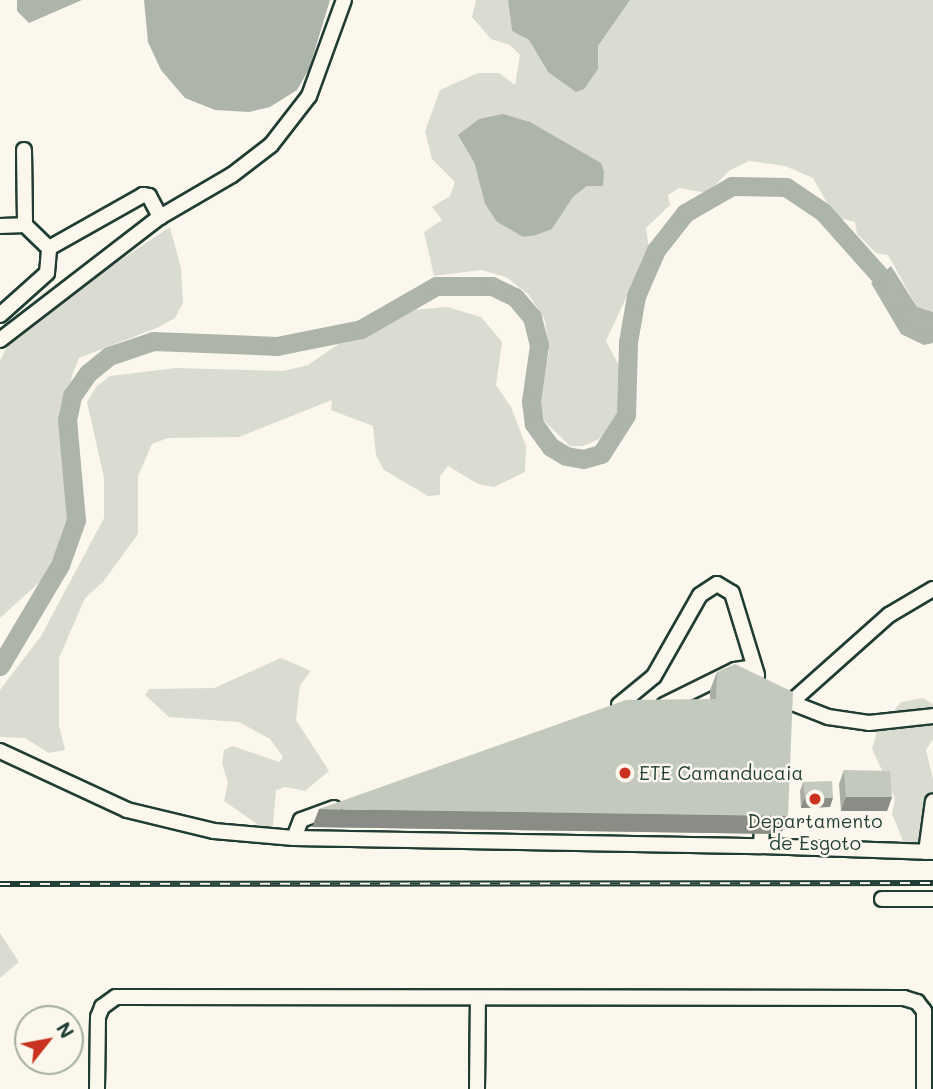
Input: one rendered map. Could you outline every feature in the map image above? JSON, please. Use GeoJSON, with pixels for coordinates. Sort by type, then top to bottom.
{"type":"FeatureCollection","features":[{"type":"Feature","properties":{"kind":"street"},"geometry":{"type":"LineString","coordinates":[[0,340],[160,217],[252,161],[285,131],[320,75],[344,0]]}},
{"type":"Feature","properties":{"kind":"street"},"geometry":{"type":"LineString","coordinates":[[24,150],[25,225],[49,248]]}},
{"type":"Feature","properties":{"kind":"street"},"geometry":{"type":"LineString","coordinates":[[49,248],[142,195],[149,196],[160,217]]}},
{"type":"Feature","properties":{"kind":"street"},"geometry":{"type":"LineString","coordinates":[[0,226],[25,225]]}},
{"type":"Feature","properties":{"kind":"street"},"geometry":{"type":"LineString","coordinates":[[0,315],[47,273],[49,248]]}},
{"type":"Feature","properties":{"kind":"street"},"geometry":{"type":"LineString","coordinates":[[753,667],[735,670],[665,705],[613,707],[654,676],[700,595],[717,584],[732,593],[753,667],[773,695],[789,705],[828,717],[869,723],[933,716]]}},
{"type":"Feature","properties":{"kind":"street"},"geometry":{"type":"LineString","coordinates":[[789,705],[889,615],[933,589]]}},
{"type":"Feature","properties":{"kind":"street"},"geometry":{"type":"LineString","coordinates":[[0,751],[127,810],[214,831],[294,838],[761,846],[930,852],[933,802]]}},
{"type":"Feature","properties":{"kind":"street"},"geometry":{"type":"LineString","coordinates":[[294,838],[301,820],[352,802]]}},
{"type":"Feature","properties":{"kind":"street"},"geometry":{"type":"LineString","coordinates":[[761,846],[762,824]]}},
{"type":"Feature","properties":{"kind":"street"},"geometry":{"type":"LineString","coordinates":[[881,899],[933,899]]}},
{"type":"Feature","properties":{"kind":"street"},"geometry":{"type":"LineString","coordinates":[[97,1089],[98,1017],[102,1007],[116,997],[904,998],[917,1002],[924,1011],[924,1089]]}},
{"type":"Feature","properties":{"kind":"street"},"geometry":{"type":"LineString","coordinates":[[477,1089],[478,999]]}},
{"type":"Feature","properties":{"kind":"shaded area"},"geometry":{"type":"Polygon","coordinates":[[[17,0],[82,0],[29,23],[17,11],[17,0]]]}},
{"type":"Feature","properties":{"kind":"shaded area"},"geometry":{"type":"Polygon","coordinates":[[[144,0],[330,0],[309,69],[297,90],[270,107],[249,112],[215,110],[185,98],[161,70],[148,42],[144,0]]]}},
{"type":"Feature","properties":{"kind":"shaded area"},"geometry":{"type":"Polygon","coordinates":[[[476,0],[508,0],[512,31],[529,40],[548,72],[598,69],[598,46],[630,0],[933,0],[933,312],[917,307],[888,255],[876,253],[857,234],[855,222],[835,217],[813,178],[785,166],[749,161],[730,170],[707,193],[679,188],[668,195],[670,205],[646,228],[649,248],[606,341],[627,381],[624,399],[616,421],[599,439],[583,446],[570,446],[542,419],[538,405],[549,352],[545,320],[529,295],[506,277],[481,270],[434,276],[424,232],[442,220],[432,207],[450,196],[455,182],[432,159],[425,131],[440,90],[478,73],[499,73],[515,85],[520,55],[510,45],[491,39],[472,17],[476,0]],[[474,162],[485,204],[497,222],[523,237],[552,229],[573,197],[587,186],[603,185],[474,162]]]}},
{"type":"Feature","properties":{"kind":"shaded area"},"geometry":{"type":"Polygon","coordinates":[[[508,0],[630,0],[598,46],[598,69],[584,89],[576,92],[548,72],[529,40],[512,31],[508,0]]]}},
{"type":"Feature","properties":{"kind":"shaded area"},"geometry":{"type":"Polygon","coordinates":[[[503,114],[530,122],[601,163],[604,172],[603,186],[587,186],[573,197],[552,229],[536,235],[523,237],[497,222],[485,204],[474,162],[458,135],[479,119],[503,114]]]}},
{"type":"Feature","properties":{"kind":"shaded area"},"geometry":{"type":"Polygon","coordinates":[[[170,227],[181,268],[183,303],[175,318],[159,327],[79,358],[72,375],[61,448],[68,517],[65,533],[43,579],[0,618],[0,361],[15,330],[170,227]]]}},
{"type":"Feature","properties":{"kind":"shaded area"},"geometry":{"type":"Polygon","coordinates":[[[891,266],[917,307],[933,312],[933,343],[924,345],[901,334],[871,283],[891,266]]]}},
{"type":"Feature","properties":{"kind":"shaded area"},"geometry":{"type":"Polygon","coordinates":[[[447,307],[481,317],[502,342],[496,385],[511,407],[526,446],[525,472],[494,487],[478,484],[448,466],[440,476],[440,495],[428,496],[384,470],[376,455],[373,426],[331,410],[332,400],[239,437],[168,438],[152,444],[138,476],[138,534],[103,582],[85,598],[59,658],[59,726],[65,750],[49,753],[25,738],[0,737],[0,690],[41,636],[104,518],[104,478],[87,402],[96,387],[110,376],[176,368],[283,371],[308,365],[359,330],[411,310],[447,307]]]}},
{"type":"Feature","properties":{"kind":"shaded area"},"geometry":{"type":"Polygon","coordinates":[[[281,658],[311,671],[300,685],[296,720],[329,771],[305,791],[285,787],[276,790],[273,826],[267,831],[224,801],[228,783],[222,763],[224,750],[233,746],[279,762],[283,757],[270,739],[239,722],[169,717],[145,695],[149,689],[214,688],[281,658]]]}},
{"type":"Feature","properties":{"kind":"shaded area"},"geometry":{"type":"Polygon","coordinates":[[[923,698],[933,704],[933,739],[926,750],[933,779],[933,840],[923,847],[906,848],[892,814],[895,798],[872,749],[877,731],[901,702],[923,698]]]}},
{"type":"Feature","properties":{"kind":"shaded area"},"geometry":{"type":"Polygon","coordinates":[[[0,933],[19,962],[0,978],[0,933]]]}},
{"type":"Feature","properties":{"kind":"building","name":"ETE Camanducaia"},"geometry":{"type":"Polygon","coordinates":[[[735,664],[793,692],[788,816],[319,809],[626,700],[716,699],[717,672],[735,664]]]}},
{"type":"Feature","properties":{"kind":"building"},"geometry":{"type":"Polygon","coordinates":[[[844,770],[890,771],[892,797],[846,797],[844,770]]]}},
{"type":"Feature","properties":{"kind":"building"},"geometry":{"type":"Polygon","coordinates":[[[832,781],[833,798],[805,798],[803,782],[832,781]]]}},
{"type":"Feature","properties":{"kind":"waterway"},"geometry":{"type":"LineString","coordinates":[[0,666],[60,565],[76,520],[67,420],[72,396],[88,373],[109,356],[153,341],[277,346],[361,329],[436,286],[492,286],[515,297],[532,317],[539,345],[531,401],[534,424],[551,447],[566,456],[583,459],[601,454],[626,415],[628,342],[636,296],[656,250],[685,213],[732,186],[786,187],[823,212],[890,287],[905,313],[933,327]]}},
{"type":"Feature","properties":{"kind":"railway"},"geometry":{"type":"LineString","coordinates":[[0,884],[933,883]]}},
{"type":"Feature","properties":{"kind":"place","name":"ETE Camanducaia"},"geometry":{"type":"Point","coordinates":[625,773]}},
{"type":"Feature","properties":{"kind":"place","name":"Departamento de Esgoto"},"geometry":{"type":"Point","coordinates":[815,799]}}]}
